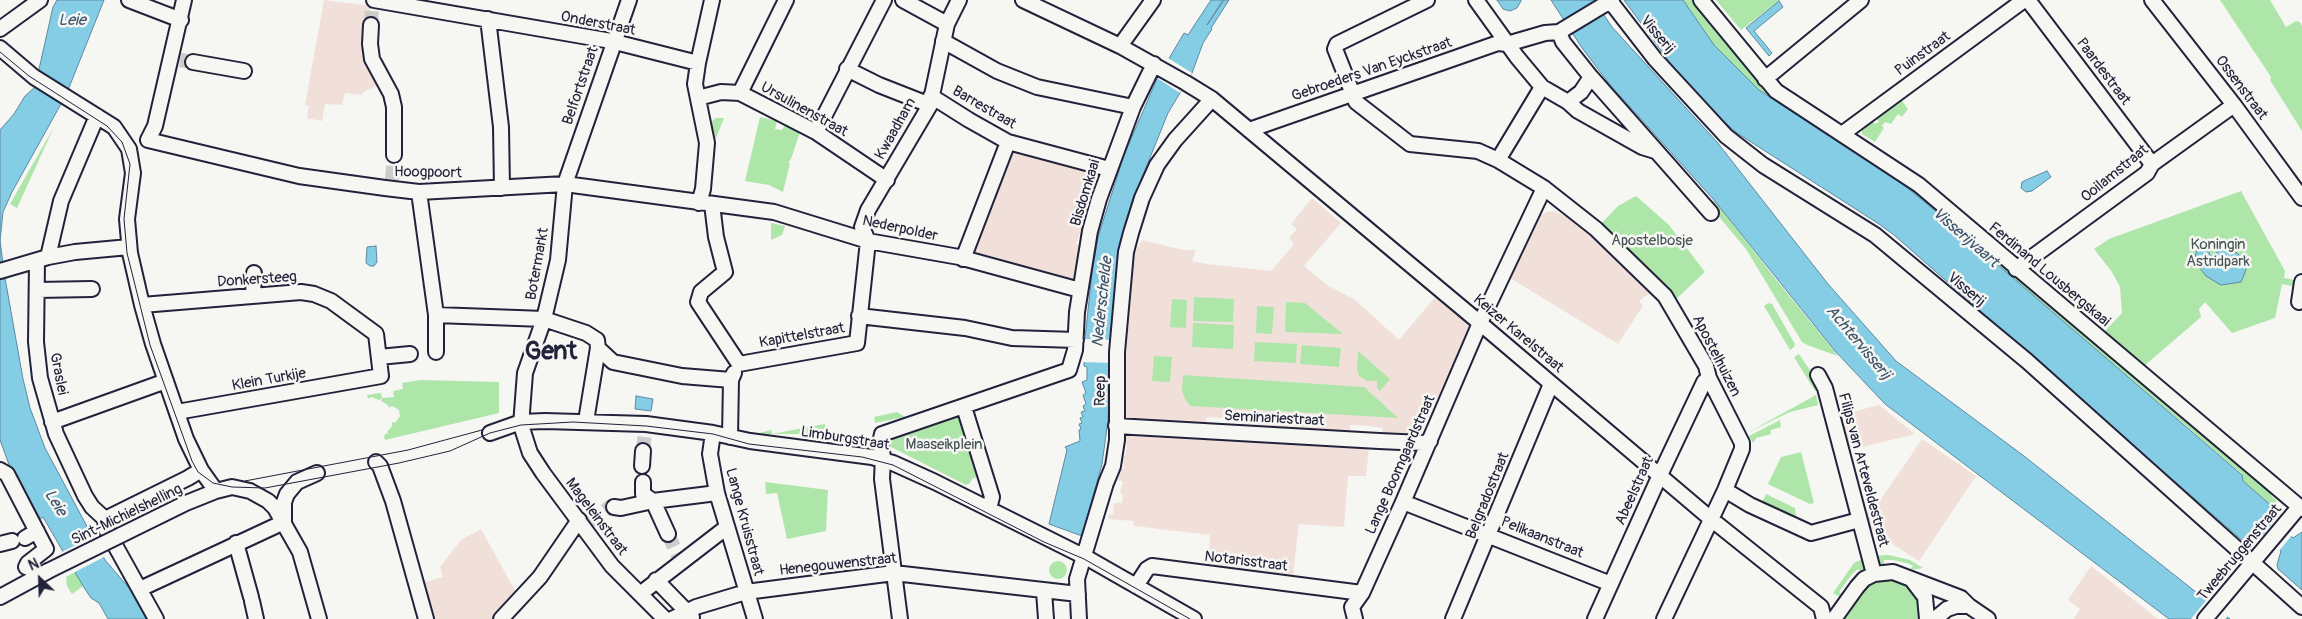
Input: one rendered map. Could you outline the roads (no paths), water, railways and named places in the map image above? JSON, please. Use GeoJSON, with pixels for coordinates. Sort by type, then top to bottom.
{"type":"FeatureCollection","features":[{"type":"Feature","properties":{"kind":"street"},"geometry":{"type":"LineString","coordinates":[[0,29],[40,0]]}},
{"type":"Feature","properties":{"kind":"street"},"geometry":{"type":"LineString","coordinates":[[129,0],[181,20]]}},
{"type":"Feature","properties":{"kind":"street"},"geometry":{"type":"LineString","coordinates":[[129,149],[148,140],[182,60],[181,20],[184,0]]}},
{"type":"Feature","properties":{"kind":"street","name":"Belfortstraat"},"geometry":{"type":"LineString","coordinates":[[565,184],[628,0]]}},
{"type":"Feature","properties":{"kind":"street"},"geometry":{"type":"LineString","coordinates":[[712,0],[695,84],[707,143],[703,189],[725,272],[701,292],[698,302],[739,364],[730,380],[730,437]]}},
{"type":"Feature","properties":{"kind":"street"},"geometry":{"type":"LineString","coordinates":[[740,93],[786,0]]}},
{"type":"Feature","properties":{"kind":"street"},"geometry":{"type":"LineString","coordinates":[[816,132],[884,0]]}},
{"type":"Feature","properties":{"kind":"street"},"geometry":{"type":"LineString","coordinates":[[903,0],[947,24]]}},
{"type":"Feature","properties":{"kind":"street","name":"Kwaadham"},"geometry":{"type":"LineString","coordinates":[[868,240],[862,227],[868,210],[887,180],[931,100],[947,24],[959,0]]}},
{"type":"Feature","properties":{"kind":"street","name":"Keizer Karelstraat"},"geometry":{"type":"LineString","coordinates":[[1023,0],[1120,46],[1158,66],[1212,99],[1822,613],[1845,603]]}},
{"type":"Feature","properties":{"kind":"street"},"geometry":{"type":"LineString","coordinates":[[1120,46],[1153,0]]}},
{"type":"Feature","properties":{"kind":"street","name":"Apostelhuizen"},"geometry":{"type":"LineString","coordinates":[[1427,0],[1337,44],[1335,49],[1351,93],[1359,106],[1407,143],[1478,151],[1498,160],[1544,188],[1596,229],[1666,296],[1706,366],[1709,378],[1742,443],[1742,449],[1725,490],[1664,619]]}},
{"type":"Feature","properties":{"kind":"street"},"geometry":{"type":"LineString","coordinates":[[1476,0],[1542,87],[1568,102],[1578,111],[1642,147],[1655,151]]}},
{"type":"Feature","properties":{"kind":"street","name":"Ferdinand Lousbergskaai"},"geometry":{"type":"LineString","coordinates":[[1701,0],[1776,91],[1919,185],[2016,269],[2301,508]]}},
{"type":"Feature","properties":{"kind":"street"},"geometry":{"type":"LineString","coordinates":[[1765,79],[1861,0]]}},
{"type":"Feature","properties":{"kind":"street","name":"Puinstraat"},"geometry":{"type":"LineString","coordinates":[[1842,134],[2024,0]]}},
{"type":"Feature","properties":{"kind":"street","name":"Paardestraat"},"geometry":{"type":"LineString","coordinates":[[2028,0],[2152,164]]}},
{"type":"Feature","properties":{"kind":"street","name":"Ossenstraat"},"geometry":{"type":"LineString","coordinates":[[2152,0],[2234,105],[2302,198]]}},
{"type":"Feature","properties":{"kind":"street","name":"Onderstraat"},"geometry":{"type":"LineString","coordinates":[[373,2],[436,5],[488,19],[614,42],[698,63]]}},
{"type":"Feature","properties":{"kind":"street"},"geometry":{"type":"LineString","coordinates":[[1607,3],[1564,29],[1563,42],[1655,151],[1667,162],[1711,213]]}},
{"type":"Feature","properties":{"kind":"street","name":"Visserij"},"geometry":{"type":"LineString","coordinates":[[1607,3],[1655,59],[1726,136],[1763,165],[1875,235],[2026,362],[2302,607]]}},
{"type":"Feature","properties":{"kind":"street"},"geometry":{"type":"LineString","coordinates":[[488,19],[490,48],[499,108],[502,188]]}},
{"type":"Feature","properties":{"kind":"street"},"geometry":{"type":"LineString","coordinates":[[371,25],[370,44],[372,59],[390,94],[394,107],[394,155]]}},
{"type":"Feature","properties":{"kind":"street","name":"Gebroeders Van Eyckstraat"},"geometry":{"type":"LineString","coordinates":[[1249,130],[1498,43],[1508,44],[1564,29]]}},
{"type":"Feature","properties":{"kind":"street"},"geometry":{"type":"LineString","coordinates":[[943,41],[997,71],[1037,87],[1133,107]]}},
{"type":"Feature","properties":{"kind":"street"},"geometry":{"type":"LineString","coordinates":[[0,48],[34,77],[114,127],[129,149],[133,173],[127,219],[129,242],[142,305],[153,344],[177,412],[201,470],[216,491]]}},
{"type":"Feature","properties":{"kind":"street"},"geometry":{"type":"LineString","coordinates":[[182,60],[244,71]]}},
{"type":"Feature","properties":{"kind":"street","name":"Bisdomkaai"},"geometry":{"type":"LineString","coordinates":[[964,407],[1069,370],[1077,347],[1080,290],[1090,231],[1109,169],[1133,107],[1158,66]]}},
{"type":"Feature","properties":{"kind":"street","name":"Barrestraat"},"geometry":{"type":"LineString","coordinates":[[847,69],[879,85],[931,100],[1008,142],[1109,169]]}},
{"type":"Feature","properties":{"kind":"street"},"geometry":{"type":"LineString","coordinates":[[1568,102],[1581,92],[1591,77]]}},
{"type":"Feature","properties":{"kind":"street"},"geometry":{"type":"LineString","coordinates":[[1498,160],[1542,87]]}},
{"type":"Feature","properties":{"kind":"street","name":"Ursulinenstraat"},"geometry":{"type":"LineString","coordinates":[[698,98],[720,92],[740,93],[816,132],[887,180]]}},
{"type":"Feature","properties":{"kind":"street","name":"Reep"},"geometry":{"type":"LineString","coordinates":[[1080,619],[1077,579],[1082,555],[1113,466],[1117,440],[1117,352],[1126,252],[1142,198],[1157,165],[1175,140],[1212,99]]}},
{"type":"Feature","properties":{"kind":"street","name":"Ooilamstraat"},"geometry":{"type":"LineString","coordinates":[[2016,269],[2147,173],[2152,164],[2234,105]]}},
{"type":"Feature","properties":{"kind":"street","name":"Graslei"},"geometry":{"type":"LineString","coordinates":[[97,116],[69,179],[43,259],[37,290],[36,342],[39,369],[52,422],[65,456],[89,502],[100,515],[156,619]]}},
{"type":"Feature","properties":{"kind":"street","name":"Hoogpoort"},"geometry":{"type":"LineString","coordinates":[[148,140],[299,176],[392,184],[419,192],[565,184],[706,203]]}},
{"type":"Feature","properties":{"kind":"street"},"geometry":{"type":"LineString","coordinates":[[964,258],[1008,142]]}},
{"type":"Feature","properties":{"kind":"street","name":"Botermarkt"},"geometry":{"type":"LineString","coordinates":[[565,184],[558,260],[544,320],[586,333],[597,340],[598,346],[613,362],[682,376],[730,380]]}},
{"type":"Feature","properties":{"kind":"street","name":"Lange Boomgaardstraat"},"geometry":{"type":"LineString","coordinates":[[1355,619],[1352,607],[1362,593],[1480,323],[1544,188]]}},
{"type":"Feature","properties":{"kind":"street"},"geometry":{"type":"LineString","coordinates":[[419,192],[436,315],[436,352]]}},
{"type":"Feature","properties":{"kind":"street","name":"Nederpolder"},"geometry":{"type":"LineString","coordinates":[[706,203],[774,212],[868,240],[964,258],[1080,290]]}},
{"type":"Feature","properties":{"kind":"street","name":"Kapittelstraat"},"geometry":{"type":"LineString","coordinates":[[739,364],[857,343],[868,240]]}},
{"type":"Feature","properties":{"kind":"street"},"geometry":{"type":"LineString","coordinates":[[5,270],[43,259],[129,242]]}},
{"type":"Feature","properties":{"kind":"street"},"geometry":{"type":"LineString","coordinates":[[253,295],[254,273]]}},
{"type":"Feature","properties":{"kind":"street"},"geometry":{"type":"LineString","coordinates":[[2299,302],[2302,282]]}},
{"type":"Feature","properties":{"kind":"street"},"geometry":{"type":"LineString","coordinates":[[37,290],[92,289]]}},
{"type":"Feature","properties":{"kind":"street","name":"Donkersteeg"},"geometry":{"type":"LineString","coordinates":[[142,305],[253,295],[301,292],[314,294],[331,301],[376,334],[379,358]]}},
{"type":"Feature","properties":{"kind":"street"},"geometry":{"type":"LineString","coordinates":[[436,315],[544,320]]}},
{"type":"Feature","properties":{"kind":"street"},"geometry":{"type":"LineString","coordinates":[[859,316],[965,328],[1012,338],[1077,347]]}},
{"type":"Feature","properties":{"kind":"street","name":"Mageleinstraat"},"geometry":{"type":"LineString","coordinates":[[544,320],[525,373],[521,422],[522,432],[530,453],[583,523],[612,566],[666,619]]}},
{"type":"Feature","properties":{"kind":"street"},"geometry":{"type":"LineString","coordinates":[[586,421],[598,346]]}},
{"type":"Feature","properties":{"kind":"street"},"geometry":{"type":"LineString","coordinates":[[379,358],[410,354]]}},
{"type":"Feature","properties":{"kind":"street","name":"Klein Turkije"},"geometry":{"type":"LineString","coordinates":[[177,412],[381,376],[379,358]]}},
{"type":"Feature","properties":{"kind":"street","name":"Filips van Arteveldestraat"},"geometry":{"type":"LineString","coordinates":[[1818,375],[1825,388],[1874,574]]}},
{"type":"Feature","properties":{"kind":"street","name":"Abeelstraat"},"geometry":{"type":"LineString","coordinates":[[1595,619],[1704,382],[1709,378]]}},
{"type":"Feature","properties":{"kind":"street"},"geometry":{"type":"LineString","coordinates":[[52,422],[166,381]]}},
{"type":"Feature","properties":{"kind":"street","name":"Belgradostraat"},"geometry":{"type":"LineString","coordinates":[[1453,619],[1490,535],[1551,384]]}},
{"type":"Feature","properties":{"kind":"street"},"geometry":{"type":"LineString","coordinates":[[900,619],[882,479],[883,460],[880,443],[882,434],[964,407],[992,497],[989,509]]}},
{"type":"Feature","properties":{"kind":"street","name":"Limburgstraat"},"geometry":{"type":"LineString","coordinates":[[490,433],[521,422],[586,421],[713,433],[750,441],[862,455],[883,460],[907,469],[1044,538],[1082,555],[1194,619]]}},
{"type":"Feature","properties":{"kind":"street","name":"Seminariestraat"},"geometry":{"type":"LineString","coordinates":[[1116,426],[1379,441],[1423,443],[1430,441]]}},
{"type":"Feature","properties":{"kind":"street","name":"Lange Kruisstraat"},"geometry":{"type":"LineString","coordinates":[[713,433],[710,454],[717,493],[755,619]]}},
{"type":"Feature","properties":{"kind":"street"},"geometry":{"type":"LineString","coordinates":[[642,466],[643,451]]}},
{"type":"Feature","properties":{"kind":"street"},"geometry":{"type":"LineString","coordinates":[[376,462],[380,466],[393,502],[426,619]]}},
{"type":"Feature","properties":{"kind":"street"},"geometry":{"type":"LineString","coordinates":[[0,470],[7,474],[19,538],[50,552],[28,563],[26,567],[28,568]]}},
{"type":"Feature","properties":{"kind":"street"},"geometry":{"type":"LineString","coordinates":[[100,515],[188,478],[201,470]]}},
{"type":"Feature","properties":{"kind":"street"},"geometry":{"type":"LineString","coordinates":[[315,618],[300,552],[284,522],[284,502],[292,487],[305,477],[317,473]]}},
{"type":"Feature","properties":{"kind":"street"},"geometry":{"type":"LineString","coordinates":[[643,482],[643,494],[653,501],[668,534]]}},
{"type":"Feature","properties":{"kind":"street","name":"Sint-Michielshelling"},"geometry":{"type":"LineString","coordinates":[[0,597],[48,571],[186,503],[216,491],[232,487],[250,491],[268,501],[284,522]]}},
{"type":"Feature","properties":{"kind":"street"},"geometry":{"type":"LineString","coordinates":[[1725,490],[1750,505],[1811,533],[1860,520]]}},
{"type":"Feature","properties":{"kind":"street"},"geometry":{"type":"LineString","coordinates":[[614,507],[621,508],[653,501],[717,493]]}},
{"type":"Feature","properties":{"kind":"street"},"geometry":{"type":"LineString","coordinates":[[2301,508],[2302,493]]}},
{"type":"Feature","properties":{"kind":"street","name":"Pelikaanstraat"},"geometry":{"type":"LineString","coordinates":[[1403,502],[1611,584]]}},
{"type":"Feature","properties":{"kind":"street","name":"Tweebruggenstraat"},"geometry":{"type":"LineString","coordinates":[[2206,619],[2301,508]]}},
{"type":"Feature","properties":{"kind":"street"},"geometry":{"type":"LineString","coordinates":[[140,589],[284,522]]}},
{"type":"Feature","properties":{"kind":"street"},"geometry":{"type":"LineString","coordinates":[[501,619],[540,577],[583,523]]}},
{"type":"Feature","properties":{"kind":"street"},"geometry":{"type":"LineString","coordinates":[[640,594],[680,560],[726,526]]}},
{"type":"Feature","properties":{"kind":"street"},"geometry":{"type":"LineString","coordinates":[[236,543],[256,619]]}},
{"type":"Feature","properties":{"kind":"street","name":"Notarisstraat"},"geometry":{"type":"LineString","coordinates":[[1136,586],[1147,569],[1152,566],[1362,593]]}},
{"type":"Feature","properties":{"kind":"street"},"geometry":{"type":"LineString","coordinates":[[1078,590],[1089,573],[1099,568],[1106,568]]}},
{"type":"Feature","properties":{"kind":"street"},"geometry":{"type":"LineString","coordinates":[[1834,619],[1857,586],[1874,574],[1893,572],[1961,598],[1988,619]]}},
{"type":"Feature","properties":{"kind":"street","name":"Henegouwenstraat"},"geometry":{"type":"LineString","coordinates":[[672,619],[746,592],[894,573],[1044,591],[1078,590]]}},
{"type":"Feature","properties":{"kind":"street"},"geometry":{"type":"LineString","coordinates":[[656,580],[692,613]]}},
{"type":"Feature","properties":{"kind":"street"},"geometry":{"type":"LineString","coordinates":[[1912,580],[1925,597],[1927,619]]}},
{"type":"Feature","properties":{"kind":"street"},"geometry":{"type":"LineString","coordinates":[[1044,591],[1046,619]]}},
{"type":"Feature","properties":{"kind":"street"},"geometry":{"type":"LineString","coordinates":[[1935,619],[1947,609],[1956,606],[1969,606]]}},
{"type":"Feature","properties":{"kind":"water","name":"Leie"},"geometry":{"type":"Polygon","coordinates":[[[57,0],[104,0],[66,95],[12,192],[3,212],[0,241],[0,130],[14,114],[25,96],[35,87],[53,7],[57,0]]]}},
{"type":"Feature","properties":{"kind":"water","name":"Nederschelde"},"geometry":{"type":"Polygon","coordinates":[[[1211,0],[1223,0],[1207,25],[1224,0],[1229,0],[1211,28],[1203,43],[1192,73],[1168,113],[1141,180],[1119,254],[1112,319],[1108,420],[1102,464],[1082,536],[1049,524],[1067,450],[1065,447],[1080,441],[1079,430],[1081,429],[1079,424],[1082,423],[1080,418],[1083,417],[1081,412],[1085,411],[1083,406],[1086,404],[1083,395],[1086,393],[1082,382],[1087,380],[1087,367],[1084,366],[1085,338],[1098,237],[1124,155],[1157,79],[1184,33],[1188,35],[1211,0]]]}},
{"type":"Feature","properties":{"kind":"water"},"geometry":{"type":"Polygon","coordinates":[[[1497,0],[1521,1],[1517,8],[1510,11],[1503,9],[1497,0]]]}},
{"type":"Feature","properties":{"kind":"water","name":"Achtervisserij"},"geometry":{"type":"Polygon","coordinates":[[[1551,0],[1594,0],[1612,27],[1717,142],[1828,284],[1896,361],[2024,456],[2230,619],[2169,619],[1885,404],[1835,351],[1714,200],[1611,86],[1582,48],[1551,0]]]}},
{"type":"Feature","properties":{"kind":"water","name":"Visserijvaart"},"geometry":{"type":"Polygon","coordinates":[[[1624,0],[1683,0],[1714,45],[1759,90],[1899,181],[2242,475],[2243,481],[2274,508],[2271,519],[2293,538],[2302,532],[2302,590],[2278,569],[2277,565],[2281,551],[2259,534],[2245,543],[1894,235],[1737,133],[1706,106],[1679,75],[1624,0]]]}},
{"type":"Feature","properties":{"kind":"water"},"geometry":{"type":"Polygon","coordinates":[[[1779,1],[1783,7],[1754,31],[1772,53],[1769,56],[1746,28],[1779,1]]]}},
{"type":"Feature","properties":{"kind":"water"},"geometry":{"type":"Polygon","coordinates":[[[2047,171],[2051,177],[2032,191],[2026,192],[2021,188],[2022,182],[2047,171]]]}},
{"type":"Feature","properties":{"kind":"water","name":"Leie"},"geometry":{"type":"Polygon","coordinates":[[[0,241],[23,379],[30,408],[45,448],[105,560],[129,588],[131,587],[148,619],[108,619],[99,603],[91,598],[83,586],[43,517],[40,519],[11,470],[0,440],[0,241]]]}},
{"type":"Feature","properties":{"kind":"water"},"geometry":{"type":"Polygon","coordinates":[[[2202,243],[2207,243],[2210,246],[2209,254],[2211,256],[2225,247],[2237,253],[2244,260],[2246,270],[2241,282],[2221,285],[2206,276],[2194,261],[2198,246],[2202,243]]]}},
{"type":"Feature","properties":{"kind":"water"},"geometry":{"type":"Polygon","coordinates":[[[376,246],[377,262],[374,266],[370,266],[366,263],[367,247],[376,246]]]}},
{"type":"Feature","properties":{"kind":"water"},"geometry":{"type":"Polygon","coordinates":[[[636,396],[653,399],[651,411],[635,409],[636,396]]]}},
{"type":"Feature","properties":{"kind":"tunnel"},"geometry":{"type":"LineString","coordinates":[[371,25],[372,6]]}},
{"type":"Feature","properties":{"kind":"tunnel"},"geometry":{"type":"LineString","coordinates":[[180,60],[193,62]]}},
{"type":"Feature","properties":{"kind":"tunnel"},"geometry":{"type":"LineString","coordinates":[[392,180],[394,155]]}},
{"type":"Feature","properties":{"kind":"tunnel"},"geometry":{"type":"LineString","coordinates":[[643,451],[645,432]]}},
{"type":"Feature","properties":{"kind":"tunnel"},"geometry":{"type":"LineString","coordinates":[[588,523],[611,506],[614,507]]}},
{"type":"Feature","properties":{"kind":"tunnel"},"geometry":{"type":"LineString","coordinates":[[668,534],[679,558]]}},
{"type":"Feature","properties":{"kind":"tram line"},"geometry":{"type":"LineString","coordinates":[[0,52],[29,76],[107,126],[122,142],[130,164],[124,219],[127,253],[150,345],[192,461],[198,472],[213,483],[232,487],[265,488],[399,463],[450,451],[490,433],[521,425],[573,422],[646,426],[713,434],[749,444],[862,457],[893,465],[1044,542],[1084,559],[1190,619]]}},
{"type":"Feature","properties":{"kind":"tram line"},"geometry":{"type":"LineString","coordinates":[[245,481],[408,450],[482,430]]}},
{"type":"Feature","properties":{"kind":"district","name":"Gent"},"geometry":{"type":"Point","coordinates":[551,353]}},
{"type":"Feature","properties":{"kind":"park label","name":"Apostelbosje"},"geometry":{"type":"Point","coordinates":[1652,241]}},
{"type":"Feature","properties":{"kind":"park label","name":"Koningin Astridpark"},"geometry":{"type":"Point","coordinates":[2218,254]}},
{"type":"Feature","properties":{"kind":"park label","name":"Maaseikplein"},"geometry":{"type":"Point","coordinates":[944,445]}}]}
